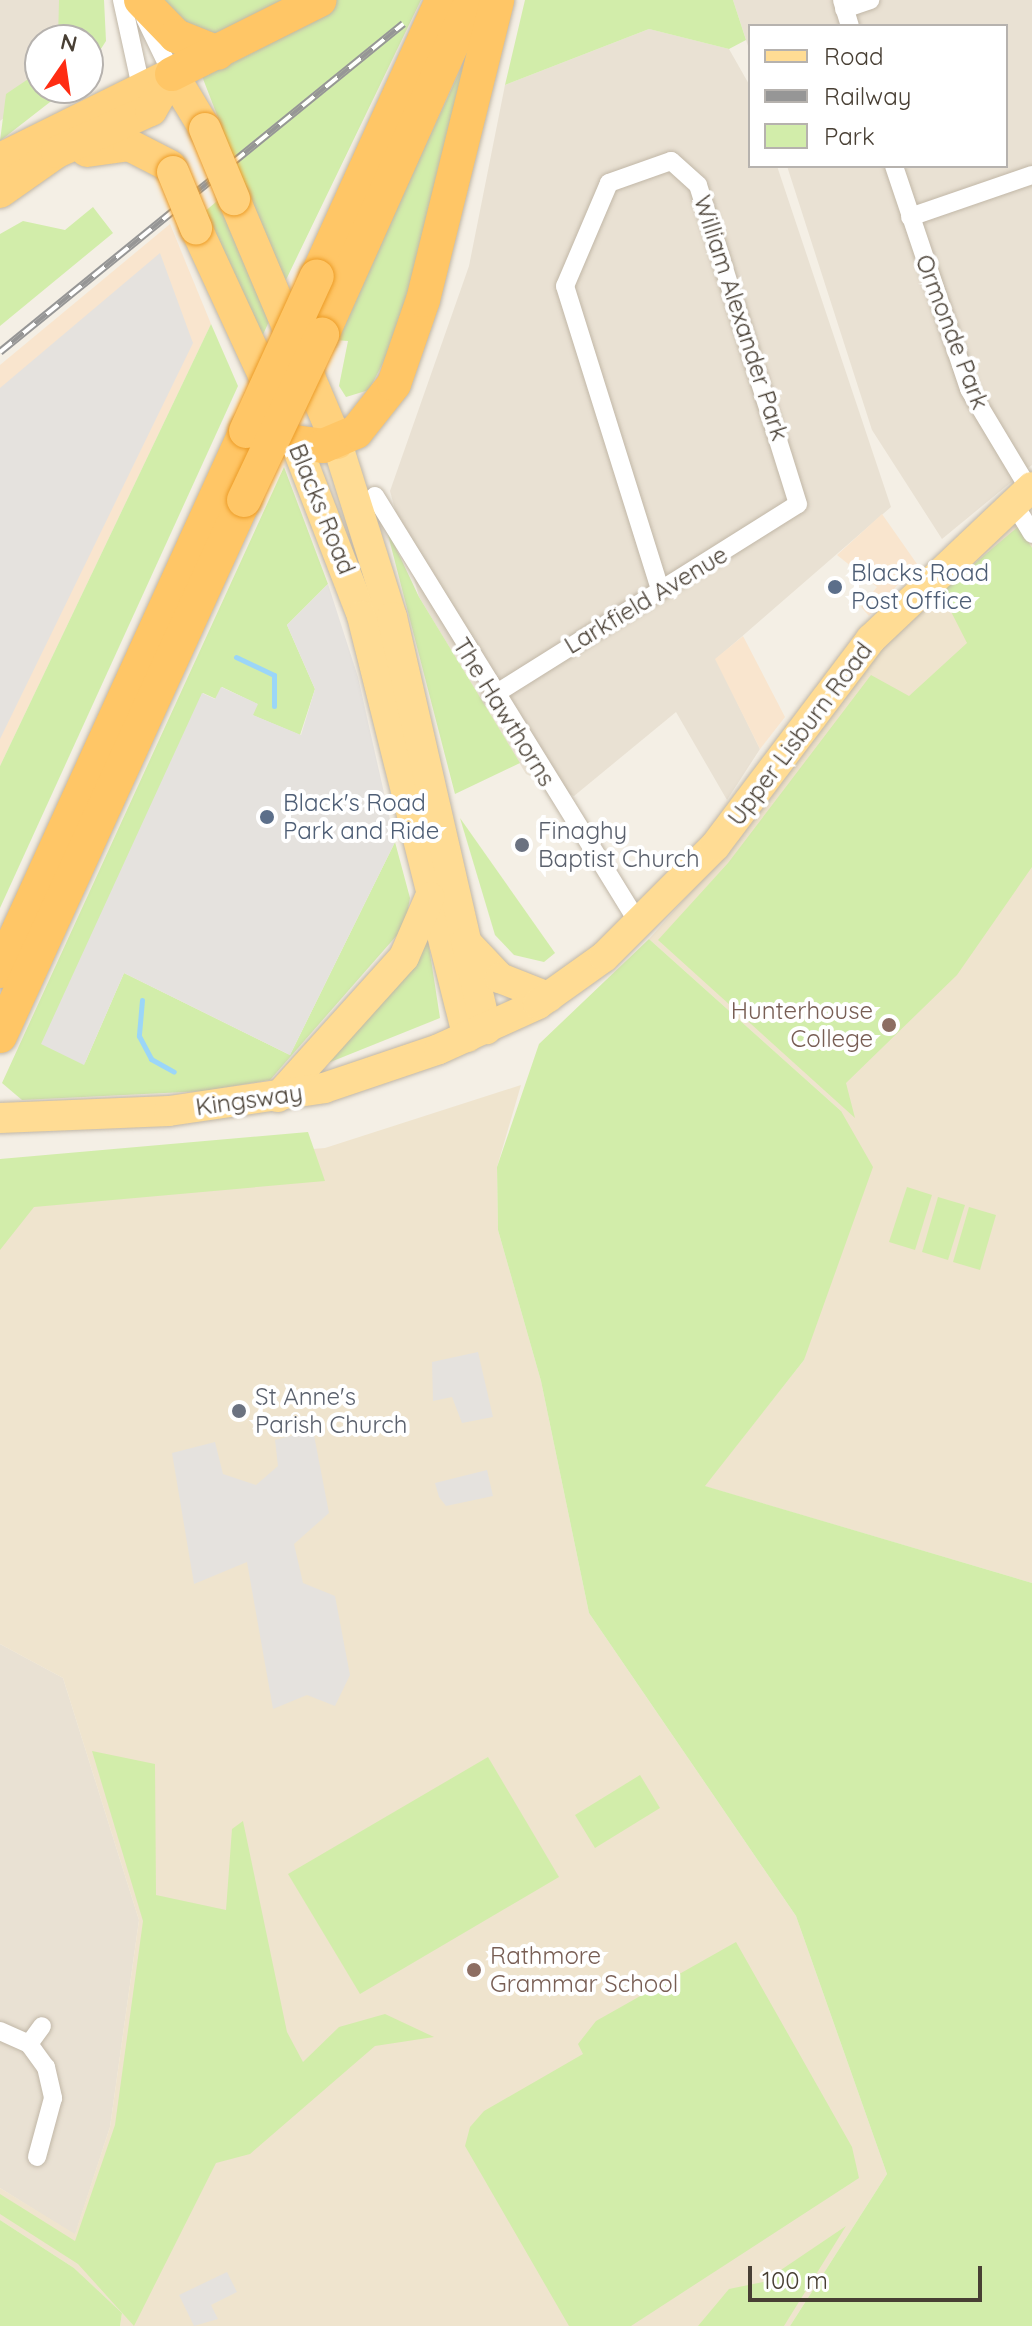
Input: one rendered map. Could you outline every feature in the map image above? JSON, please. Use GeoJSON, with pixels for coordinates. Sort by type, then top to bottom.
{"type":"FeatureCollection","features":[{"type":"Feature","properties":{"kind":"highway"},"geometry":{"type":"LineString","coordinates":[[140,0],[176,36],[218,53]]}},
{"type":"Feature","properties":{"kind":"highway"},"geometry":{"type":"LineString","coordinates":[[2,179],[218,53],[320,0]]}},
{"type":"Feature","properties":{"kind":"highway"},"geometry":{"type":"LineString","coordinates":[[0,971],[442,0]]}},
{"type":"Feature","properties":{"kind":"highway"},"geometry":{"type":"LineString","coordinates":[[0,1036],[472,0]]}},
{"type":"Feature","properties":{"kind":"highway"},"geometry":{"type":"LineString","coordinates":[[295,442],[337,443],[371,418],[405,360],[497,0]]}},
{"type":"Feature","properties":{"kind":"highway","name":"Blacks Road"},"geometry":{"type":"LineString","coordinates":[[155,90],[205,129],[337,443]]}},
{"type":"Feature","properties":{"kind":"highway","name":"Blacks Road"},"geometry":{"type":"LineString","coordinates":[[155,90],[172,169],[295,442]]}},
{"type":"Feature","properties":{"kind":"highway"},"geometry":{"type":"LineString","coordinates":[[2,179],[116,144],[172,169]]}},
{"type":"Feature","properties":{"kind":"main road","name":"Blacks Road"},"geometry":{"type":"LineString","coordinates":[[295,442],[347,564],[430,895],[477,1033]]}},
{"type":"Feature","properties":{"kind":"main road","name":"Blacks Road"},"geometry":{"type":"LineString","coordinates":[[337,443],[392,617],[464,941],[477,1033]]}},
{"type":"Feature","properties":{"kind":"main road","name":"Upper Lisburn Road"},"geometry":{"type":"LineString","coordinates":[[477,1033],[548,997],[639,924],[727,830],[871,639],[1025,492]]}},
{"type":"Feature","properties":{"kind":"main road"},"geometry":{"type":"LineString","coordinates":[[278,1097],[404,957],[430,895]]}},
{"type":"Feature","properties":{"kind":"main road"},"geometry":{"type":"LineString","coordinates":[[464,941],[500,978],[548,997]]}},
{"type":"Feature","properties":{"kind":"main road","name":"Kingsway"},"geometry":{"type":"LineString","coordinates":[[0,1118],[169,1111],[278,1097],[337,1084],[477,1033]]}},
{"type":"Feature","properties":{"kind":"street","name":"Blacks Road"},"geometry":{"type":"LineString","coordinates":[[122,0],[155,90]]}},
{"type":"Feature","properties":{"kind":"street","name":"Blacks Road"},"geometry":{"type":"LineString","coordinates":[[140,0],[155,90]]}},
{"type":"Feature","properties":{"kind":"street"},"geometry":{"type":"LineString","coordinates":[[845,12],[870,0]]}},
{"type":"Feature","properties":{"kind":"street","name":"William Alexander Park"},"geometry":{"type":"LineString","coordinates":[[660,589],[565,297],[598,203],[617,177],[671,161],[698,185],[798,504]]}},
{"type":"Feature","properties":{"kind":"street","name":"Ormonde Park"},"geometry":{"type":"LineString","coordinates":[[895,168],[969,389],[1025,492],[1032,534]]}},
{"type":"Feature","properties":{"kind":"street"},"geometry":{"type":"LineString","coordinates":[[910,217],[1032,175]]}},
{"type":"Feature","properties":{"kind":"street","name":"The Hawthorns"},"geometry":{"type":"LineString","coordinates":[[375,496],[492,696],[639,924]]}},
{"type":"Feature","properties":{"kind":"street","name":"Larkfield Avenue"},"geometry":{"type":"LineString","coordinates":[[492,696],[798,504]]}},
{"type":"Feature","properties":{"kind":"street"},"geometry":{"type":"LineString","coordinates":[[29,2044],[42,2026]]}},
{"type":"Feature","properties":{"kind":"street"},"geometry":{"type":"LineString","coordinates":[[0,2031],[29,2044],[46,2067],[53,2098],[37,2157]]}},
{"type":"Feature","properties":{"kind":"shaded area"},"geometry":{"type":"Polygon","coordinates":[[[0,0],[73,0],[71,24],[24,24],[24,101],[0,121],[0,0]]]}},
{"type":"Feature","properties":{"kind":"shaded area"},"geometry":{"type":"Polygon","coordinates":[[[733,0],[1032,0],[1032,465],[942,539],[872,430],[788,168],[1008,168],[1008,24],[748,24],[748,46],[733,0]]]}},
{"type":"Feature","properties":{"kind":"shaded area"},"geometry":{"type":"Polygon","coordinates":[[[649,29],[729,49],[748,82],[748,168],[778,168],[891,507],[716,659],[760,749],[727,800],[676,712],[574,796],[526,774],[419,597],[390,491],[469,266],[505,85],[649,29]]]}},
{"type":"Feature","properties":{"kind":"shaded area"},"geometry":{"type":"Polygon","coordinates":[[[170,224],[211,324],[0,766],[0,365],[170,224]]]}},
{"type":"Feature","properties":{"kind":"shaded area"},"geometry":{"type":"Polygon","coordinates":[[[160,253],[193,343],[0,739],[0,388],[160,253]]]}},
{"type":"Feature","properties":{"kind":"shaded area"},"geometry":{"type":"Polygon","coordinates":[[[882,514],[917,564],[869,616],[861,607],[877,587],[837,555],[882,514]]]}},
{"type":"Feature","properties":{"kind":"shaded area","name":"Hunterhouse College"},"geometry":{"type":"Polygon","coordinates":[[[1018,515],[1032,538],[1032,1583],[704,1486],[804,1360],[841,1111],[649,939],[721,858],[886,639],[1018,515]]]}},
{"type":"Feature","properties":{"kind":"shaded area","name":"Black's Road Park and Ride"},"geometry":{"type":"Polygon","coordinates":[[[328,584],[358,677],[395,842],[290,1055],[124,973],[84,1065],[41,1044],[202,693],[215,699],[221,687],[258,704],[253,715],[301,735],[315,689],[287,625],[328,584]]]}},
{"type":"Feature","properties":{"kind":"shaded area"},"geometry":{"type":"Polygon","coordinates":[[[743,636],[785,717],[760,749],[715,659],[743,636]]]}},
{"type":"Feature","properties":{"kind":"shaded area"},"geometry":{"type":"Polygon","coordinates":[[[521,1085],[497,1167],[498,1230],[541,1381],[589,1613],[796,1916],[887,2174],[790,2326],[120,2326],[122,2313],[74,2268],[0,2220],[0,2188],[75,2234],[110,2127],[139,1920],[63,1678],[0,1644],[0,1198],[149,1162],[325,1148],[521,1085]]]}},
{"type":"Feature","properties":{"kind":"shaded area"},"geometry":{"type":"Polygon","coordinates":[[[478,1352],[493,1417],[462,1423],[452,1397],[433,1401],[432,1362],[478,1352]]]}},
{"type":"Feature","properties":{"kind":"shaded area"},"geometry":{"type":"Polygon","coordinates":[[[313,1430],[329,1513],[294,1544],[303,1583],[335,1596],[350,1675],[335,1706],[307,1695],[273,1709],[247,1562],[194,1584],[172,1453],[215,1442],[223,1474],[256,1485],[278,1466],[275,1440],[313,1430]]]}},
{"type":"Feature","properties":{"kind":"shaded area"},"geometry":{"type":"Polygon","coordinates":[[[487,1470],[493,1496],[446,1506],[439,1497],[435,1483],[487,1470]]]}},
{"type":"Feature","properties":{"kind":"shaded area"},"geometry":{"type":"Polygon","coordinates":[[[0,1644],[63,1678],[139,1920],[110,2127],[75,2235],[0,2188],[0,1644]]]}},
{"type":"Feature","properties":{"kind":"shaded area"},"geometry":{"type":"Polygon","coordinates":[[[227,2272],[237,2292],[211,2305],[218,2319],[194,2326],[179,2295],[227,2272]]]}},
{"type":"Feature","properties":{"kind":"green space"},"geometry":{"type":"Polygon","coordinates":[[[59,0],[104,0],[106,41],[104,44],[104,24],[58,24],[59,0]]]}},
{"type":"Feature","properties":{"kind":"green space"},"geometry":{"type":"Polygon","coordinates":[[[161,0],[421,0],[283,286],[200,71],[161,0]]]}},
{"type":"Feature","properties":{"kind":"green space"},"geometry":{"type":"Polygon","coordinates":[[[525,0],[733,0],[746,40],[729,49],[649,29],[505,85],[525,0]]]}},
{"type":"Feature","properties":{"kind":"green space"},"geometry":{"type":"Polygon","coordinates":[[[479,30],[401,328],[369,390],[346,397],[339,386],[348,341],[335,340],[479,30]]]}},
{"type":"Feature","properties":{"kind":"green space"},"geometry":{"type":"Polygon","coordinates":[[[24,82],[24,104],[47,104],[0,141],[6,94],[24,82]]]}},
{"type":"Feature","properties":{"kind":"green space"},"geometry":{"type":"Polygon","coordinates":[[[223,196],[273,313],[259,343],[203,213],[223,196]]]}},
{"type":"Feature","properties":{"kind":"green space"},"geometry":{"type":"Polygon","coordinates":[[[93,207],[113,233],[0,326],[0,234],[23,221],[65,230],[93,207]]]}},
{"type":"Feature","properties":{"kind":"green space"},"geometry":{"type":"Polygon","coordinates":[[[211,324],[238,386],[0,908],[0,766],[211,324]]]}},
{"type":"Feature","properties":{"kind":"green space"},"geometry":{"type":"Polygon","coordinates":[[[284,467],[328,584],[287,625],[315,689],[300,735],[252,715],[257,704],[222,687],[216,699],[203,693],[84,1065],[124,973],[290,1055],[395,842],[410,898],[405,926],[270,1080],[205,1091],[22,1100],[2,1083],[284,467]]]}},
{"type":"Feature","properties":{"kind":"green space"},"geometry":{"type":"Polygon","coordinates":[[[1019,526],[1032,548],[1032,867],[957,975],[846,1083],[855,1118],[658,940],[728,863],[871,675],[909,696],[967,643],[941,592],[1019,526]]]}},
{"type":"Feature","properties":{"kind":"green space"},"geometry":{"type":"Polygon","coordinates":[[[386,527],[419,597],[520,763],[455,794],[386,527]]]}},
{"type":"Feature","properties":{"kind":"green space"},"geometry":{"type":"Polygon","coordinates":[[[460,818],[555,953],[544,962],[514,955],[495,935],[460,818]]]}},
{"type":"Feature","properties":{"kind":"green space"},"geometry":{"type":"Polygon","coordinates":[[[649,939],[841,1111],[873,1167],[804,1360],[705,1486],[1032,1583],[1032,2326],[790,2326],[887,2174],[796,1916],[589,1613],[541,1381],[498,1230],[497,1167],[539,1044],[649,939]]]}},
{"type":"Feature","properties":{"kind":"green space"},"geometry":{"type":"Polygon","coordinates":[[[428,940],[440,1018],[323,1065],[428,940]]]}},
{"type":"Feature","properties":{"kind":"green space"},"geometry":{"type":"Polygon","coordinates":[[[308,1132],[325,1181],[34,1207],[0,1250],[0,1159],[308,1132]]]}},
{"type":"Feature","properties":{"kind":"green space"},"geometry":{"type":"Polygon","coordinates":[[[907,1187],[932,1195],[915,1250],[889,1242],[907,1187]]]}},
{"type":"Feature","properties":{"kind":"green space"},"geometry":{"type":"Polygon","coordinates":[[[938,1197],[965,1205],[948,1260],[922,1252],[938,1197]]]}},
{"type":"Feature","properties":{"kind":"green space"},"geometry":{"type":"Polygon","coordinates":[[[969,1207],[996,1215],[980,1270],[953,1262],[969,1207]]]}},
{"type":"Feature","properties":{"kind":"green space"},"geometry":{"type":"Polygon","coordinates":[[[92,1751],[155,1764],[156,1895],[226,1910],[232,1829],[243,1821],[287,2032],[303,2062],[339,2027],[385,2014],[434,2037],[375,2046],[250,2154],[216,2163],[134,2326],[78,2264],[0,2214],[0,2194],[75,2241],[115,2125],[143,1921],[92,1751]]]}},
{"type":"Feature","properties":{"kind":"green space"},"geometry":{"type":"Polygon","coordinates":[[[488,1757],[559,1877],[360,1994],[288,1874],[488,1757]]]}},
{"type":"Feature","properties":{"kind":"green space"},"geometry":{"type":"Polygon","coordinates":[[[640,1775],[660,1808],[595,1848],[575,1815],[640,1775]]]}},
{"type":"Feature","properties":{"kind":"green space"},"geometry":{"type":"Polygon","coordinates":[[[736,1942],[852,2147],[859,2178],[631,2326],[569,2326],[465,2146],[470,2127],[484,2111],[583,2054],[578,2044],[596,2021],[736,1942]]]}},
{"type":"Feature","properties":{"kind":"green space"},"geometry":{"type":"Polygon","coordinates":[[[0,2220],[74,2268],[122,2313],[120,2326],[0,2326],[0,2220]]]}},
{"type":"Feature","properties":{"kind":"green space"},"geometry":{"type":"Polygon","coordinates":[[[846,2226],[784,2326],[698,2326],[729,2289],[763,2282],[846,2226]]]}},
{"type":"Feature","properties":{"kind":"waterway"},"geometry":{"type":"LineString","coordinates":[[236,657],[274,675],[274,706]]}},
{"type":"Feature","properties":{"kind":"waterway"},"geometry":{"type":"LineString","coordinates":[[142,1000],[139,1036],[151,1059],[174,1072]]}},
{"type":"Feature","properties":{"kind":"railway"},"geometry":{"type":"LineString","coordinates":[[0,352],[403,24]]}},
{"type":"Feature","properties":{"kind":"place","name":"Blacks Road Post Office"},"geometry":{"type":"Point","coordinates":[835,587]}},
{"type":"Feature","properties":{"kind":"place","name":"Black's Road Park and Ride"},"geometry":{"type":"Point","coordinates":[267,817]}},
{"type":"Feature","properties":{"kind":"place","name":"Finaghy Baptist Church"},"geometry":{"type":"Point","coordinates":[522,845]}},
{"type":"Feature","properties":{"kind":"place","name":"Hunterhouse College"},"geometry":{"type":"Point","coordinates":[889,1025]}},
{"type":"Feature","properties":{"kind":"place","name":"St Anne's Parish Church"},"geometry":{"type":"Point","coordinates":[239,1411]}},
{"type":"Feature","properties":{"kind":"place","name":"Rathmore Grammar School"},"geometry":{"type":"Point","coordinates":[474,1970]}}]}
